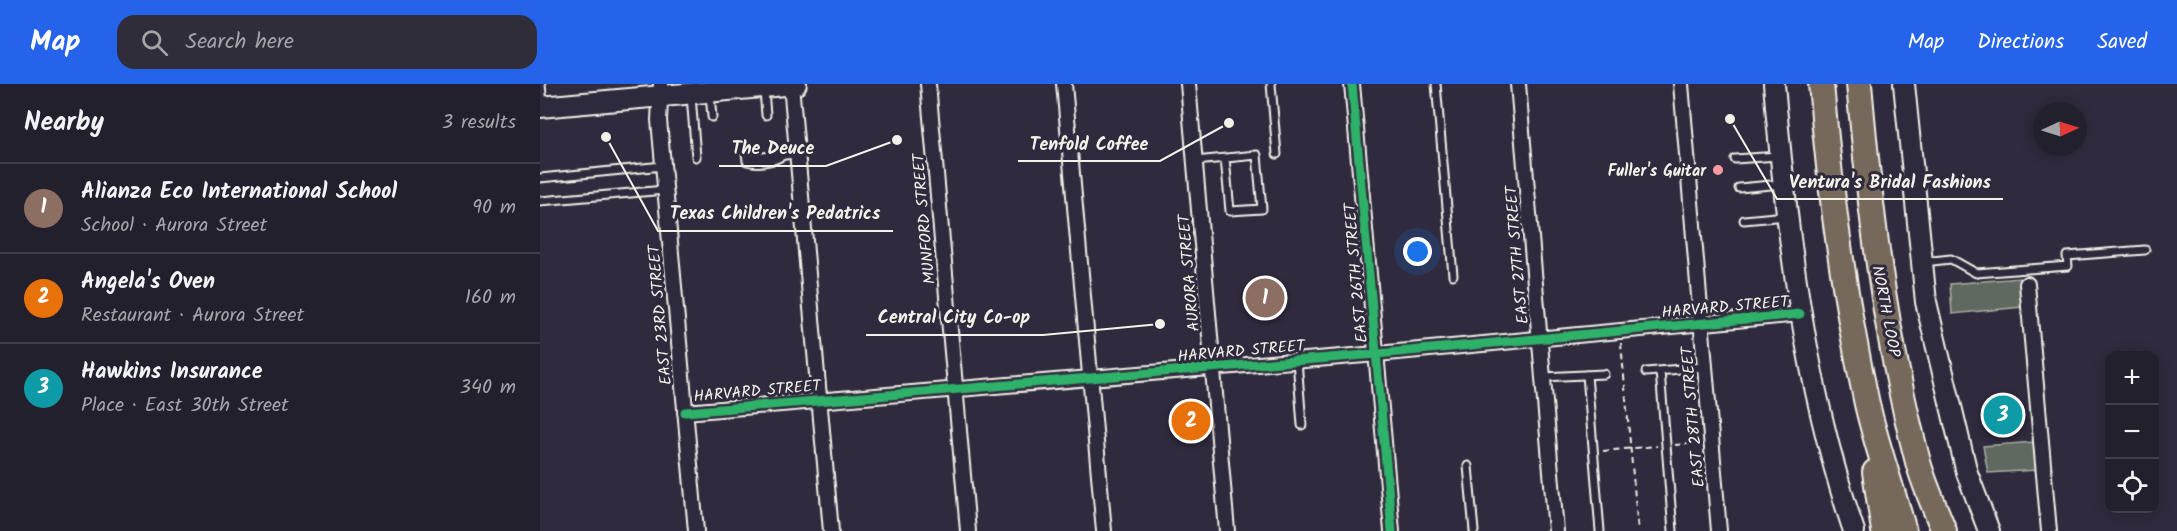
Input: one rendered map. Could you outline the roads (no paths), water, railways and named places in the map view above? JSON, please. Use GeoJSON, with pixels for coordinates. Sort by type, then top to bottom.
{"type":"FeatureCollection","features":[{"type":"Feature","properties":{"kind":"highway"},"geometry":{"type":"LineString","coordinates":[[1821,84],[1830,187],[1842,279],[1868,407],[1884,531]]}},
{"type":"Feature","properties":{"kind":"highway","name":"NORTH LOOP"},"geometry":{"type":"LineString","coordinates":[[1859,84],[1874,239],[1885,308],[1917,460],[1944,531]]}},
{"type":"Feature","properties":{"kind":"highway"},"geometry":{"type":"LineString","coordinates":[[1868,407],[1904,531]]}},
{"type":"Feature","properties":{"kind":"highway"},"geometry":{"type":"LineString","coordinates":[[1917,460],[1951,531]]}},
{"type":"Feature","properties":{"kind":"main road"},"geometry":{"type":"LineString","coordinates":[[541,107],[661,90],[700,92],[796,84]]}},
{"type":"Feature","properties":{"kind":"main road"},"geometry":{"type":"LineString","coordinates":[[1774,84],[1783,184],[1800,314],[1830,453],[1854,531]]}},
{"type":"Feature","properties":{"kind":"main road"},"geometry":{"type":"LineString","coordinates":[[1904,84],[1926,302],[1948,403],[1967,473],[1989,531]]}},
{"type":"Feature","properties":{"kind":"street"},"geometry":{"type":"LineString","coordinates":[[791,84],[791,154],[819,399],[831,531]]}},
{"type":"Feature","properties":{"kind":"street","name":"MUNFORD STREET"},"geometry":{"type":"LineString","coordinates":[[928,84],[968,531]]}},
{"type":"Feature","properties":{"kind":"street"},"geometry":{"type":"LineString","coordinates":[[1064,84],[1104,531]]}},
{"type":"Feature","properties":{"kind":"street","name":"AURORA STREET"},"geometry":{"type":"LineString","coordinates":[[1188,84],[1227,531]]}},
{"type":"Feature","properties":{"kind":"street","name":"EAST 26TH STREET"},"geometry":{"type":"LineString","coordinates":[[1352,84],[1392,531]]}},
{"type":"Feature","properties":{"kind":"street","name":"EAST 27TH STREET"},"geometry":{"type":"LineString","coordinates":[[1518,84],[1556,531]]}},
{"type":"Feature","properties":{"kind":"street","name":"EAST 28TH STREET"},"geometry":{"type":"LineString","coordinates":[[1681,84],[1719,531]]}},
{"type":"Feature","properties":{"kind":"street","name":"EAST 23RD STREET"},"geometry":{"type":"LineString","coordinates":[[661,90],[659,120],[664,190],[696,531]]}},
{"type":"Feature","properties":{"kind":"street"},"geometry":{"type":"LineString","coordinates":[[2027,284],[2049,531]]}},
{"type":"Feature","properties":{"kind":"street","name":"HARVARD STREET"},"geometry":{"type":"LineString","coordinates":[[685,412],[1377,354],[1800,314]]}},
{"type":"Feature","properties":{"kind":"lane"},"geometry":{"type":"LineString","coordinates":[[541,84],[541,107]]}},
{"type":"Feature","properties":{"kind":"lane"},"geometry":{"type":"LineString","coordinates":[[1271,84],[1277,154]]}},
{"type":"Feature","properties":{"kind":"lane"},"geometry":{"type":"LineString","coordinates":[[1436,84],[1453,276]]}},
{"type":"Feature","properties":{"kind":"lane"},"geometry":{"type":"LineString","coordinates":[[764,86],[766,115]]}},
{"type":"Feature","properties":{"kind":"lane"},"geometry":{"type":"LineString","coordinates":[[700,92],[712,117]]}},
{"type":"Feature","properties":{"kind":"lane"},"geometry":{"type":"LineString","coordinates":[[696,158],[700,92]]}},
{"type":"Feature","properties":{"kind":"lane"},"geometry":{"type":"LineString","coordinates":[[746,153],[750,158],[791,154]]}},
{"type":"Feature","properties":{"kind":"lane"},"geometry":{"type":"LineString","coordinates":[[1195,161],[1225,158],[1257,155],[1262,208],[1230,211],[1225,158]]}},
{"type":"Feature","properties":{"kind":"lane"},"geometry":{"type":"LineString","coordinates":[[1735,159],[1780,156]]}},
{"type":"Feature","properties":{"kind":"lane"},"geometry":{"type":"LineString","coordinates":[[540,178],[663,166]]}},
{"type":"Feature","properties":{"kind":"lane"},"geometry":{"type":"LineString","coordinates":[[1739,188],[1783,184]]}},
{"type":"Feature","properties":{"kind":"lane"},"geometry":{"type":"LineString","coordinates":[[540,201],[664,190]]}},
{"type":"Feature","properties":{"kind":"lane"},"geometry":{"type":"LineString","coordinates":[[1744,220],[1787,216]]}},
{"type":"Feature","properties":{"kind":"lane"},"geometry":{"type":"LineString","coordinates":[[1921,262],[1951,259],[1964,269],[1976,273],[2068,266],[2067,256],[2145,250]]}},
{"type":"Feature","properties":{"kind":"lane"},"geometry":{"type":"LineString","coordinates":[[1297,360],[1302,425]]}},
{"type":"Feature","properties":{"kind":"lane"},"geometry":{"type":"LineString","coordinates":[[1646,372],[1704,367]]}},
{"type":"Feature","properties":{"kind":"lane"},"geometry":{"type":"LineString","coordinates":[[1660,371],[1673,531]]}},
{"type":"Feature","properties":{"kind":"lane"},"geometry":{"type":"LineString","coordinates":[[1542,377],[1604,374]]}},
{"type":"Feature","properties":{"kind":"lane"},"geometry":{"type":"LineString","coordinates":[[1587,375],[1600,531]]}},
{"type":"Feature","properties":{"kind":"lane"},"geometry":{"type":"LineString","coordinates":[[1468,466],[1474,531]]}},
{"type":"Feature","properties":{"kind":"place","name":"Ventura's Bridal Fashions"},"geometry":{"type":"Point","coordinates":[1730,119]}},
{"type":"Feature","properties":{"kind":"place","name":"Tenfold Coffee"},"geometry":{"type":"Point","coordinates":[1229,123]}},
{"type":"Feature","properties":{"kind":"place","name":"Texas Children's Pedatrics"},"geometry":{"type":"Point","coordinates":[606,137]}},
{"type":"Feature","properties":{"kind":"place","name":"The Deuce"},"geometry":{"type":"Point","coordinates":[897,140]}},
{"type":"Feature","properties":{"kind":"place","name":"Fuller's Guitar"},"geometry":{"type":"Point","coordinates":[1718,170]}},
{"type":"Feature","properties":{"kind":"place","name":"Alianza Eco International School"},"geometry":{"type":"Point","coordinates":[1265,298]}},
{"type":"Feature","properties":{"kind":"place","name":"Central City Co-op"},"geometry":{"type":"Point","coordinates":[1160,324]}},
{"type":"Feature","properties":{"kind":"place","name":"Hawkins Insurance"},"geometry":{"type":"Point","coordinates":[2003,415]}},
{"type":"Feature","properties":{"kind":"place","name":"Angela's Oven"},"geometry":{"type":"Point","coordinates":[1191,421]}}]}
